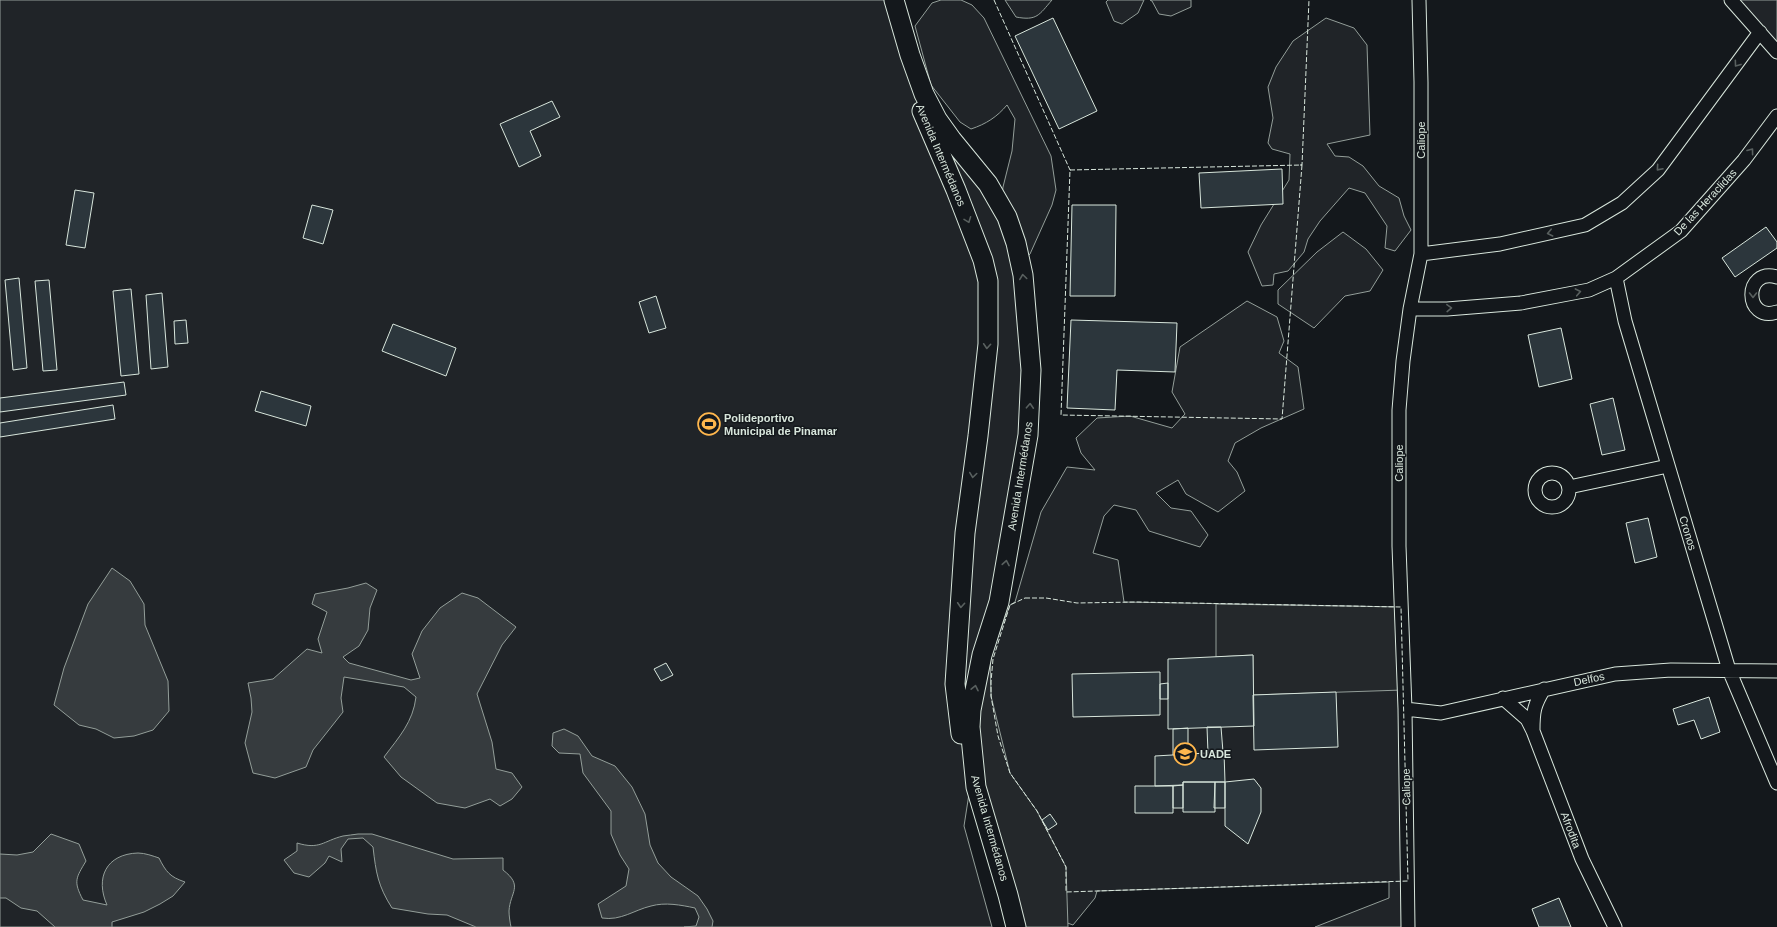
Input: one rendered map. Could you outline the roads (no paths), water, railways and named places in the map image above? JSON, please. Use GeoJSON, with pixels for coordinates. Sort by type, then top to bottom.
{"type":"FeatureCollection","features":[{"type":"Feature","properties":{"kind":"main road","name":"Avenida Intermédanos"},"geometry":{"type":"LineString","coordinates":[[885,0],[902,58],[927,124],[956,190],[983,260],[988,281],[988,344],[965,533],[955,684],[960,728],[971,788],[1004,897],[1011,927]]}},
{"type":"Feature","properties":{"kind":"main road","name":"Avenida Intermédanos"},"geometry":{"type":"LineString","coordinates":[[894,0],[910,55],[924,94],[937,118],[952,140],[988,184],[1007,217],[1016,243],[1023,275],[1031,370],[1028,435],[999,602],[982,655],[970,710],[970,727],[976,787],[1016,927]]}},
{"type":"Feature","properties":{"kind":"street","name":"Caliope"},"geometry":{"type":"LineString","coordinates":[[1408,927],[1399,546],[1399,410],[1403,361],[1410,308],[1421,254],[1421,82],[1419,0]]}},
{"type":"Feature","properties":{"kind":"street"},"geometry":{"type":"LineString","coordinates":[[1731,0],[1777,52]]}},
{"type":"Feature","properties":{"kind":"street"},"geometry":{"type":"LineString","coordinates":[[1421,254],[1500,244],[1585,225],[1622,203],[1658,170],[1760,32]]}},
{"type":"Feature","properties":{"kind":"street","name":"De las Heraclidas"},"geometry":{"type":"LineString","coordinates":[[1410,308],[1447,309],[1521,303],[1588,290],[1616,278],[1681,232],[1744,160],[1777,116]]}},
{"type":"Feature","properties":{"kind":"street"},"geometry":{"type":"LineString","coordinates":[[1777,277],[1770,276],[1758,280],[1754,285],[1751,296],[1756,308],[1767,314],[1777,312]]}},
{"type":"Feature","properties":{"kind":"street","name":"Cronos"},"geometry":{"type":"LineString","coordinates":[[1616,278],[1625,321],[1729,670],[1777,783]]}},
{"type":"Feature","properties":{"kind":"street"},"geometry":{"type":"LineString","coordinates":[[1569,487],[1668,466]]}},
{"type":"Feature","properties":{"kind":"street","name":"Delfos"},"geometry":{"type":"LineString","coordinates":[[1404,709],[1441,713],[1544,689],[1615,674],[1644,670],[1777,671]]}},
{"type":"Feature","properties":{"kind":"street","name":"Afrodita"},"geometry":{"type":"LineString","coordinates":[[1533,732],[1533,713],[1536,702],[1544,689]]}},
{"type":"Feature","properties":{"kind":"street","name":"Afrodita"},"geometry":{"type":"LineString","coordinates":[[1503,698],[1527,719],[1582,859],[1615,927]]}},
{"type":"Feature","properties":{"kind":"place","name":"Polideportivo Municipal de Pinamar"},"geometry":{"type":"Point","coordinates":[709,424]}},
{"type":"Feature","properties":{"kind":"place","name":"UADE"},"geometry":{"type":"Point","coordinates":[1185,754]}}]}
